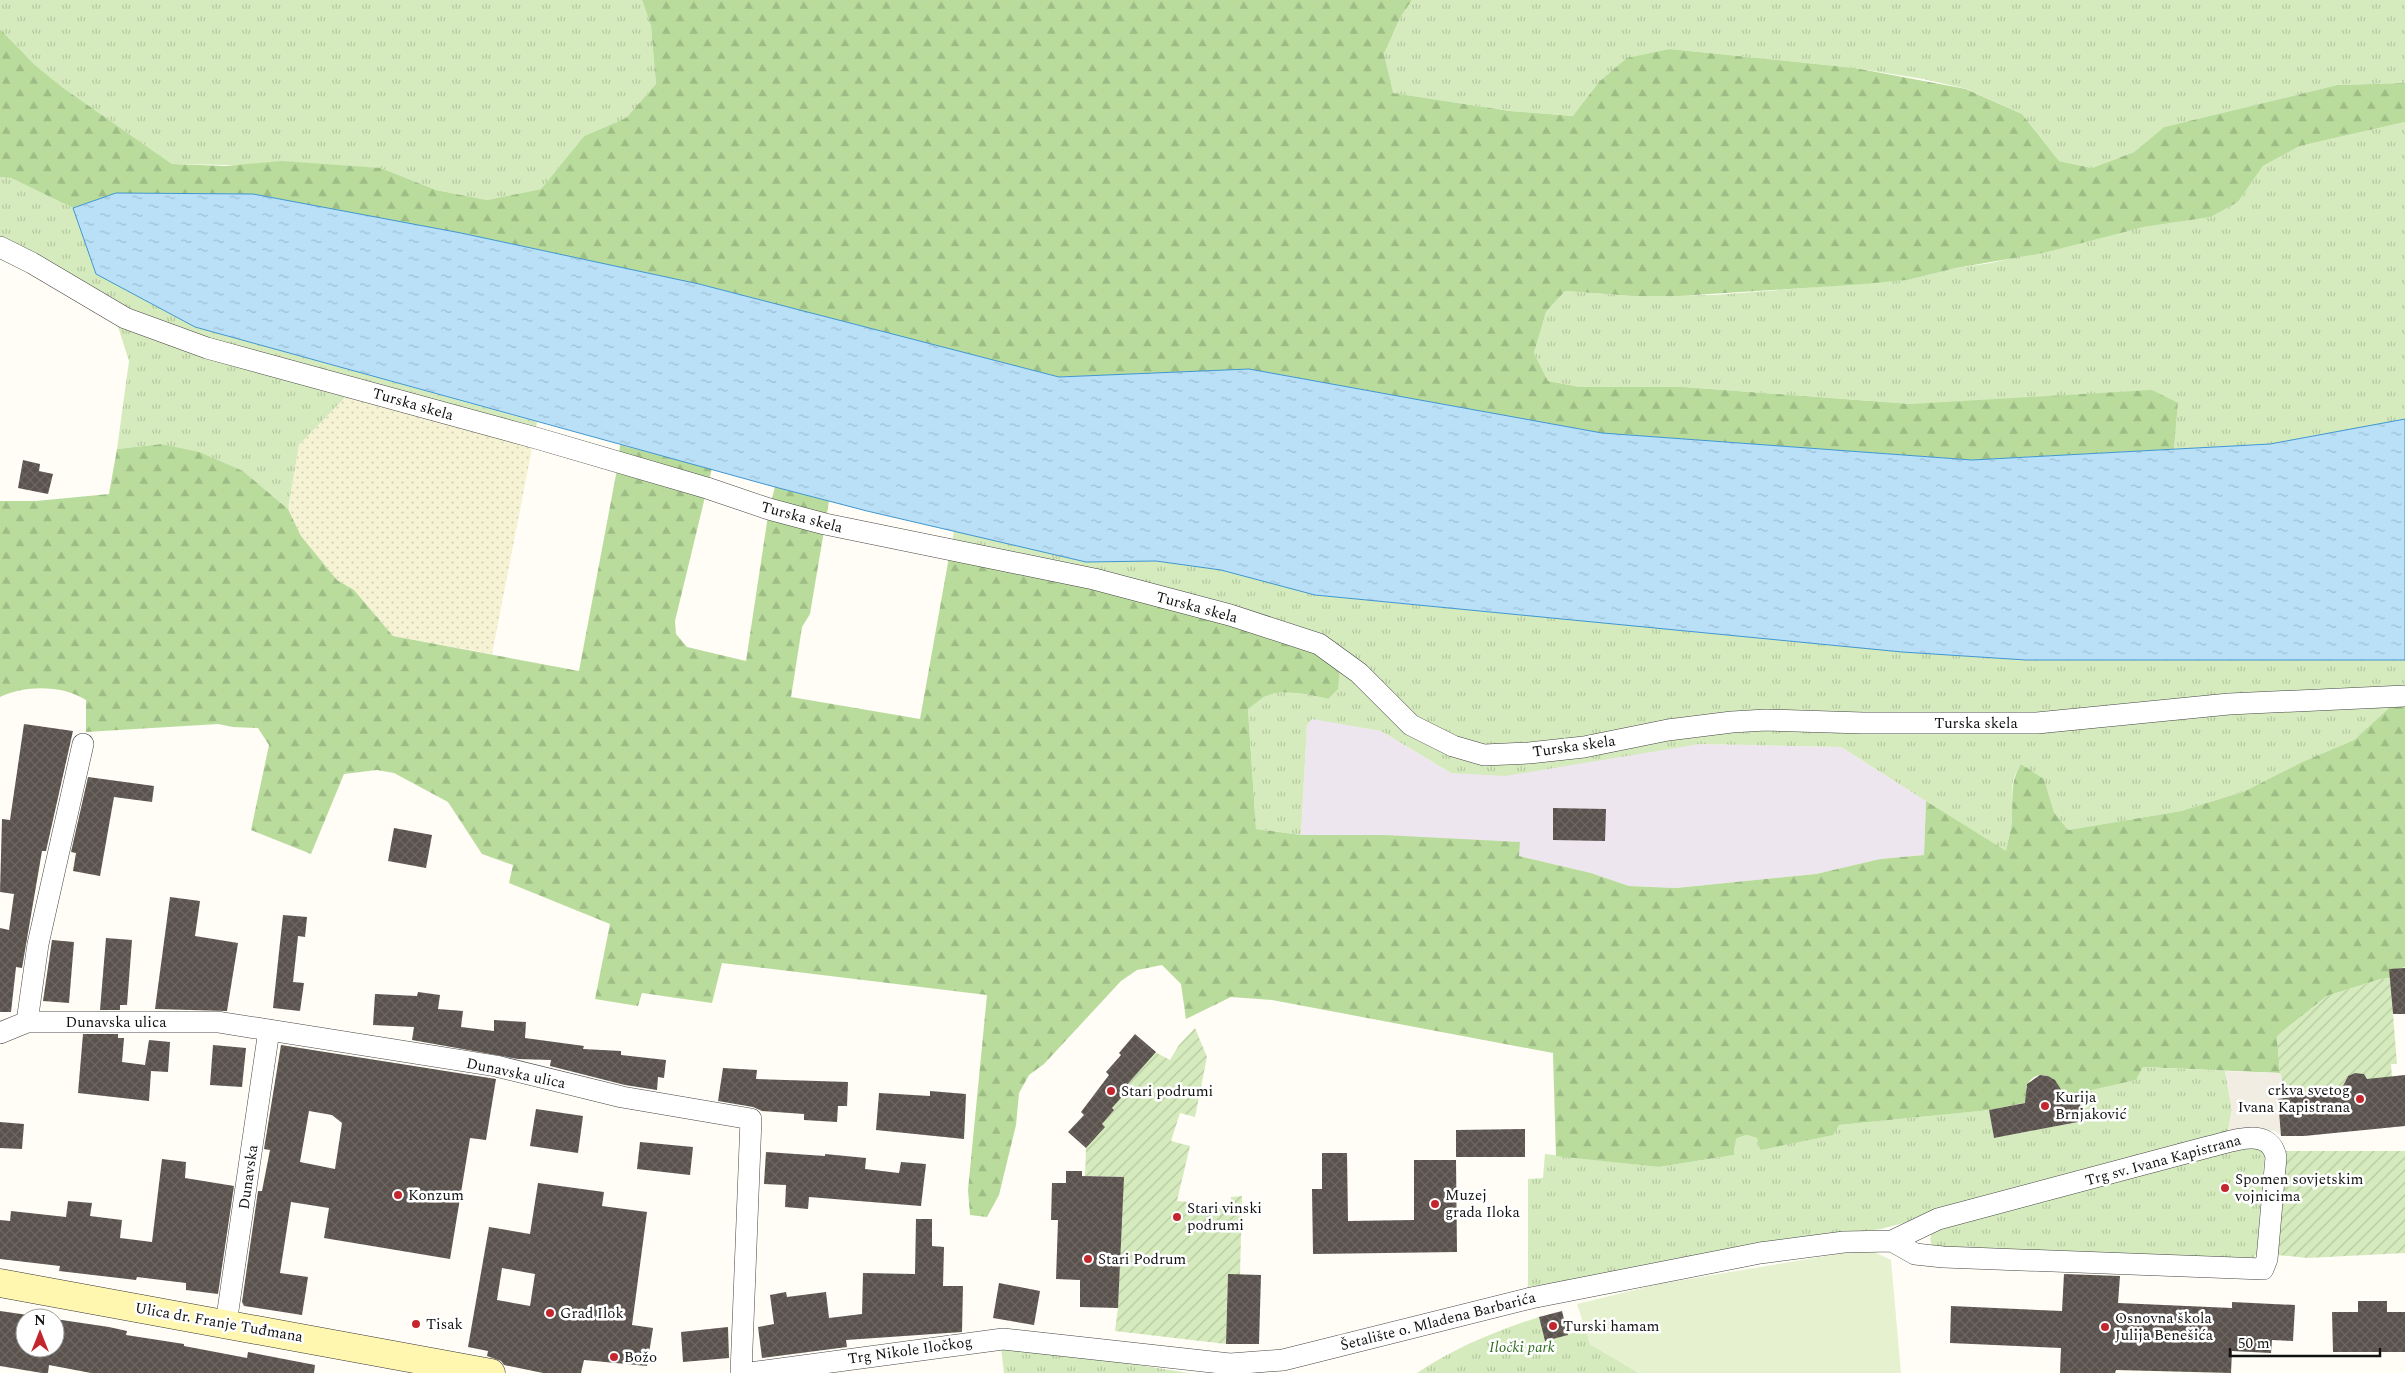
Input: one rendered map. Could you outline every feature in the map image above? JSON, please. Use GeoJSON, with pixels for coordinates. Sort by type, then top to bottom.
{"type":"FeatureCollection","features":[{"type":"Feature","properties":{"kind":"main road","name":"Ulica dr. Franje Tuđmana"},"geometry":{"type":"LineString","coordinates":[[0,1283],[226,1324],[438,1368]]}},
{"type":"Feature","properties":{"kind":"main road"},"geometry":{"type":"LineString","coordinates":[[438,1368],[491,1373]]}},
{"type":"Feature","properties":{"kind":"street","name":"Turska skela"},"geometry":{"type":"LineString","coordinates":[[0,247],[32,263],[125,318],[207,348],[536,438],[707,488],[778,512],[825,524],[1094,579],[1230,615],[1319,644],[1359,673],[1412,724],[1453,746],[1484,755],[1529,753],[1584,747],[1668,730],[1732,722],[1766,720],[1863,723],[2037,723],[2229,704],[2405,696]]}},
{"type":"Feature","properties":{"kind":"street"},"geometry":{"type":"LineString","coordinates":[[27,1022],[38,944],[83,744]]}},
{"type":"Feature","properties":{"kind":"street","name":"Dunavska ulica"},"geometry":{"type":"LineString","coordinates":[[0,1033],[27,1022],[218,1022],[496,1066],[622,1097],[751,1119],[742,1373]]}},
{"type":"Feature","properties":{"kind":"street","name":"Dunavska"},"geometry":{"type":"LineString","coordinates":[[226,1324],[269,1030]]}},
{"type":"Feature","properties":{"kind":"street","name":"Trg sv. Ivana Kapistrana"},"geometry":{"type":"LineString","coordinates":[[2250,1138],[2268,1141],[2274,1148],[2276,1157],[2267,1259],[2263,1269],[1943,1257],[1915,1254],[1892,1241],[1938,1219],[2208,1147],[2250,1138]]}},
{"type":"Feature","properties":{"kind":"street","name":"Šetalište o. Mladena Barbarića"},"geometry":{"type":"LineString","coordinates":[[982,1340],[1003,1339],[1230,1364],[1283,1360],[1531,1298],[1760,1253],[1844,1242],[1892,1241]]}},
{"type":"Feature","properties":{"kind":"street","name":"Trg Nikole Iločkog"},"geometry":{"type":"LineString","coordinates":[[749,1373],[982,1340]]}},
{"type":"Feature","properties":{"kind":"shaded area"},"geometry":{"type":"Polygon","coordinates":[[[354,388],[534,438],[492,654],[393,636],[354,590],[337,580],[301,536],[288,509],[299,445],[354,388]]]}},
{"type":"Feature","properties":{"kind":"shaded area"},"geometry":{"type":"Polygon","coordinates":[[[1312,718],[1381,731],[1451,773],[1700,744],[1841,747],[1926,801],[1924,855],[1880,859],[1816,874],[1676,888],[1629,886],[1591,873],[1519,856],[1519,842],[1301,835],[1307,725],[1312,718]]]}},
{"type":"Feature","properties":{"kind":"shaded area"},"geometry":{"type":"Polygon","coordinates":[[[2225,1071],[2280,1073],[2288,1103],[2279,1101],[2278,1103],[2281,1106],[2281,1135],[2275,1131],[2255,1129],[2227,1136],[2232,1110],[2225,1071]]]}},
{"type":"Feature","properties":{"kind":"green space"},"geometry":{"type":"Polygon","coordinates":[[[0,0],[642,0],[651,26],[656,84],[626,118],[584,136],[541,189],[487,200],[436,190],[381,168],[172,164],[62,87],[35,65],[0,29],[0,0]]]}},
{"type":"Feature","properties":{"kind":"green space"},"geometry":{"type":"Polygon","coordinates":[[[642,0],[1412,0],[1400,18],[1384,54],[1393,93],[1510,111],[1573,116],[1599,82],[1627,58],[1670,49],[1855,68],[1966,89],[2022,114],[2059,161],[2092,168],[2134,152],[2164,127],[2337,85],[2405,83],[2405,122],[2300,146],[2263,166],[2238,202],[2211,217],[2144,227],[2043,253],[1956,268],[1908,280],[1679,296],[1632,296],[1565,291],[1546,312],[1534,353],[1548,381],[1580,387],[1684,387],[1911,404],[2152,390],[2178,403],[2174,449],[1972,460],[1602,433],[1249,369],[1059,377],[699,284],[461,233],[253,194],[116,193],[73,208],[11,178],[0,177],[0,29],[35,65],[62,87],[172,164],[226,166],[281,161],[381,168],[436,190],[487,200],[541,189],[584,136],[626,118],[656,84],[651,26],[642,0]]]}},
{"type":"Feature","properties":{"kind":"green space"},"geometry":{"type":"Polygon","coordinates":[[[1412,0],[2405,0],[2405,83],[2337,85],[2164,127],[2134,152],[2092,168],[2059,161],[2022,114],[1967,89],[1923,79],[1855,68],[1670,49],[1599,82],[1574,116],[1510,111],[1392,93],[1384,54],[1400,18],[1412,0]]]}},
{"type":"Feature","properties":{"kind":"green space"},"geometry":{"type":"Polygon","coordinates":[[[2405,122],[2405,419],[2270,444],[2174,449],[2178,403],[1911,404],[1684,387],[1580,387],[1548,381],[1534,353],[1546,312],[1565,291],[1632,296],[1714,295],[1908,280],[1956,268],[1991,263],[2144,227],[2211,217],[2238,202],[2263,166],[2300,146],[2405,122]]]}},
{"type":"Feature","properties":{"kind":"green space"},"geometry":{"type":"Polygon","coordinates":[[[0,177],[11,178],[73,208],[96,274],[195,327],[537,422],[534,438],[354,388],[299,445],[288,509],[243,471],[160,444],[117,449],[129,361],[113,311],[0,247],[0,177]]]}},
{"type":"Feature","properties":{"kind":"green space"},"geometry":{"type":"Polygon","coordinates":[[[161,444],[199,452],[243,471],[288,509],[301,536],[337,580],[354,590],[393,636],[579,671],[620,445],[712,468],[675,621],[676,634],[687,647],[746,661],[769,509],[775,487],[829,501],[810,614],[802,627],[791,697],[920,719],[949,557],[1147,598],[1325,654],[1340,668],[1338,689],[1328,699],[1296,693],[1271,694],[1248,709],[1256,829],[1301,835],[1384,835],[1520,842],[1519,856],[1591,873],[1629,886],[1676,888],[1816,874],[1880,859],[1924,855],[1926,801],[2006,851],[2011,830],[2012,796],[2015,777],[2021,764],[2044,779],[2054,812],[2068,830],[2181,811],[2245,791],[2302,762],[2354,740],[2401,697],[2405,696],[2405,967],[2402,968],[2403,972],[2390,978],[2381,979],[2327,996],[2277,1036],[2280,1073],[2143,1067],[2136,1080],[2060,1097],[2056,1083],[2047,1076],[2041,1075],[2030,1080],[2026,1087],[2028,1102],[1990,1110],[1839,1125],[1833,1135],[1760,1150],[1757,1138],[1747,1135],[1737,1138],[1734,1145],[1734,1155],[1659,1167],[1556,1156],[1553,1053],[1272,1000],[1231,997],[1186,1019],[1181,984],[1162,965],[1137,970],[1121,981],[1044,1064],[1029,1075],[1019,1093],[1016,1125],[999,1195],[987,1217],[970,1215],[968,1190],[987,995],[722,963],[712,1003],[642,993],[638,1006],[595,999],[610,924],[509,883],[513,865],[482,854],[448,802],[394,773],[377,770],[344,774],[311,854],[251,830],[269,745],[258,728],[218,724],[86,732],[86,700],[76,695],[55,689],[43,688],[21,690],[0,697],[0,501],[36,501],[109,494],[117,449],[161,444]]]}},
{"type":"Feature","properties":{"kind":"green space"},"geometry":{"type":"Polygon","coordinates":[[[954,531],[1086,562],[1156,561],[1221,570],[1315,595],[1902,652],[2026,660],[2405,660],[2405,696],[2401,697],[2354,740],[2302,762],[2245,791],[2181,811],[2068,830],[2054,812],[2044,779],[2021,764],[2014,778],[2012,821],[2006,852],[1841,747],[1700,744],[1505,776],[1451,773],[1381,731],[1312,719],[1307,725],[1301,835],[1256,829],[1248,709],[1264,697],[1279,693],[1296,693],[1328,699],[949,557],[954,531]]]}},
{"type":"Feature","properties":{"kind":"green space"},"geometry":{"type":"Polygon","coordinates":[[[2390,978],[2397,1064],[2391,1064],[2392,1079],[2369,1081],[2364,1074],[2355,1073],[2348,1076],[2344,1083],[2345,1097],[2334,1098],[2333,1090],[2314,1092],[2314,1100],[2288,1103],[2280,1073],[2277,1036],[2327,996],[2381,979],[2390,978]]]}},
{"type":"Feature","properties":{"kind":"green space"},"geometry":{"type":"Polygon","coordinates":[[[1195,1028],[1207,1057],[1195,1117],[1180,1113],[1171,1141],[1190,1146],[1177,1201],[1190,1202],[1191,1207],[1230,1206],[1231,1197],[1242,1196],[1240,1275],[1228,1275],[1226,1344],[1115,1331],[1118,1308],[1123,1177],[1085,1176],[1086,1148],[1104,1127],[1102,1124],[1114,1110],[1112,1108],[1128,1090],[1125,1087],[1155,1052],[1170,1060],[1179,1045],[1195,1028]]]}},
{"type":"Feature","properties":{"kind":"green space"},"geometry":{"type":"Polygon","coordinates":[[[2143,1067],[2225,1071],[2232,1110],[2227,1136],[1881,1229],[1725,1250],[1627,1272],[1528,1287],[1528,1179],[1543,1178],[1545,1154],[1659,1167],[1734,1155],[1734,1145],[1737,1138],[1747,1135],[1757,1138],[1760,1150],[1839,1125],[1989,1110],[1994,1138],[2082,1121],[2078,1092],[2136,1080],[2143,1067]]]}},
{"type":"Feature","properties":{"kind":"green space"},"geometry":{"type":"Polygon","coordinates":[[[2251,1143],[2265,1150],[2257,1252],[2252,1261],[1936,1251],[1931,1241],[1932,1233],[1936,1226],[2251,1143]]]}},
{"type":"Feature","properties":{"kind":"green space"},"geometry":{"type":"Polygon","coordinates":[[[2286,1151],[2405,1151],[2405,1253],[2308,1258],[2277,1255],[2286,1151]]]}},
{"type":"Feature","properties":{"kind":"green space"},"geometry":{"type":"Polygon","coordinates":[[[1868,1249],[1891,1260],[1901,1373],[1639,1373],[1590,1344],[1577,1304],[1659,1284],[1868,1249]]]}},
{"type":"Feature","properties":{"kind":"green space","name":"Iločki park"},"geometry":{"type":"Polygon","coordinates":[[[1539,1317],[1545,1341],[1586,1329],[1590,1344],[1639,1373],[1417,1373],[1476,1341],[1539,1317]]]}},
{"type":"Feature","properties":{"kind":"green space"},"geometry":{"type":"Polygon","coordinates":[[[1018,1346],[1189,1373],[1004,1373],[1001,1348],[1018,1346]]]}},
{"type":"Feature","properties":{"kind":"water"},"geometry":{"type":"Polygon","coordinates":[[[116,193],[253,194],[461,233],[699,284],[1059,377],[1249,369],[1602,433],[1972,460],[2270,444],[2405,419],[2405,660],[2026,660],[1902,652],[1315,595],[1221,570],[1156,561],[1086,562],[867,511],[775,487],[195,327],[96,274],[73,208],[116,193]]]}},
{"type":"Feature","properties":{"kind":"building"},"geometry":{"type":"Polygon","coordinates":[[[23,460],[40,464],[39,471],[53,474],[48,494],[18,488],[23,460]]]}},
{"type":"Feature","properties":{"kind":"building"},"geometry":{"type":"Polygon","coordinates":[[[24,724],[73,731],[46,851],[42,851],[22,968],[16,967],[11,1012],[0,1012],[0,928],[9,930],[14,894],[0,892],[2,819],[10,820],[24,724]]]}},
{"type":"Feature","properties":{"kind":"building"},"geometry":{"type":"Polygon","coordinates":[[[88,777],[154,786],[152,802],[114,797],[100,876],[73,871],[76,853],[71,852],[88,777]]]}},
{"type":"Feature","properties":{"kind":"building"},"geometry":{"type":"Polygon","coordinates":[[[1553,808],[1606,809],[1605,841],[1553,840],[1553,808]]]}},
{"type":"Feature","properties":{"kind":"building"},"geometry":{"type":"Polygon","coordinates":[[[394,828],[432,835],[426,868],[388,861],[394,828]]]}},
{"type":"Feature","properties":{"kind":"building"},"geometry":{"type":"Polygon","coordinates":[[[170,897],[200,901],[195,936],[238,943],[227,1011],[155,1009],[170,897]]]}},
{"type":"Feature","properties":{"kind":"building"},"geometry":{"type":"Polygon","coordinates":[[[283,915],[307,917],[305,937],[298,936],[293,982],[304,983],[300,1011],[273,1008],[283,915]]]}},
{"type":"Feature","properties":{"kind":"building"},"geometry":{"type":"Polygon","coordinates":[[[106,938],[132,940],[127,1005],[120,1005],[120,1010],[100,1010],[106,938]]]}},
{"type":"Feature","properties":{"kind":"building"},"geometry":{"type":"Polygon","coordinates":[[[52,940],[74,942],[69,1003],[43,1001],[52,940]]]}},
{"type":"Feature","properties":{"kind":"building"},"geometry":{"type":"Polygon","coordinates":[[[2405,968],[2405,1014],[2393,1014],[2389,969],[2405,968]]]}},
{"type":"Feature","properties":{"kind":"building"},"geometry":{"type":"Polygon","coordinates":[[[418,992],[440,995],[438,1009],[463,1011],[461,1027],[494,1031],[494,1020],[526,1022],[525,1038],[584,1046],[583,1049],[621,1051],[621,1055],[666,1060],[664,1078],[658,1077],[657,1090],[625,1085],[550,1066],[551,1060],[518,1059],[412,1040],[414,1027],[373,1025],[375,994],[417,996],[418,992]]]}},
{"type":"Feature","properties":{"kind":"building"},"geometry":{"type":"Polygon","coordinates":[[[83,1034],[118,1034],[118,1038],[124,1038],[122,1062],[145,1065],[149,1040],[170,1042],[168,1072],[151,1071],[149,1101],[78,1093],[83,1034]]]}},
{"type":"Feature","properties":{"kind":"building","name":"Stari podrumi"},"geometry":{"type":"Polygon","coordinates":[[[1135,1034],[1156,1052],[1125,1087],[1128,1090],[1112,1108],[1114,1110],[1102,1124],[1105,1127],[1086,1148],[1068,1132],[1084,1115],[1081,1112],[1109,1075],[1106,1072],[1121,1055],[1119,1053],[1135,1034]]]}},
{"type":"Feature","properties":{"kind":"building"},"geometry":{"type":"Polygon","coordinates":[[[213,1045],[246,1048],[242,1087],[210,1085],[213,1045]]]}},
{"type":"Feature","properties":{"kind":"building"},"geometry":{"type":"Polygon","coordinates":[[[281,1045],[496,1079],[486,1140],[470,1138],[450,1259],[324,1238],[329,1208],[291,1202],[280,1273],[308,1277],[302,1315],[244,1306],[242,1302],[258,1191],[262,1191],[270,1150],[264,1149],[281,1045]],[[309,1111],[300,1162],[335,1169],[342,1123],[332,1115],[309,1111]]]}},
{"type":"Feature","properties":{"kind":"building"},"geometry":{"type":"Polygon","coordinates":[[[723,1068],[757,1070],[756,1079],[848,1082],[847,1106],[838,1106],[837,1122],[804,1120],[804,1114],[762,1111],[753,1107],[718,1101],[723,1068]]]}},
{"type":"Feature","properties":{"kind":"building","name":"crkva svetog Ivana Kapistrana"},"geometry":{"type":"Polygon","coordinates":[[[2355,1073],[2364,1074],[2367,1079],[2405,1075],[2405,1126],[2304,1136],[2281,1136],[2278,1099],[2341,1090],[2348,1076],[2355,1073]]]}},
{"type":"Feature","properties":{"kind":"building","name":"Kurija Brnjaković"},"geometry":{"type":"Polygon","coordinates":[[[2040,1075],[2048,1076],[2055,1080],[2065,1096],[2078,1092],[2083,1121],[1994,1138],[1989,1110],[2025,1103],[2027,1084],[2040,1075]]]}},
{"type":"Feature","properties":{"kind":"building"},"geometry":{"type":"Polygon","coordinates":[[[930,1091],[966,1094],[964,1139],[876,1130],[879,1093],[930,1096],[930,1091]]]}},
{"type":"Feature","properties":{"kind":"building"},"geometry":{"type":"Polygon","coordinates":[[[536,1109],[583,1116],[578,1153],[530,1146],[536,1109]]]}},
{"type":"Feature","properties":{"kind":"building"},"geometry":{"type":"Polygon","coordinates":[[[0,1122],[24,1124],[22,1149],[0,1148],[0,1122]]]}},
{"type":"Feature","properties":{"kind":"building"},"geometry":{"type":"Polygon","coordinates":[[[1525,1129],[1525,1157],[1456,1157],[1456,1130],[1525,1129]]]}},
{"type":"Feature","properties":{"kind":"building"},"geometry":{"type":"Polygon","coordinates":[[[640,1142],[693,1147],[690,1175],[637,1169],[640,1142]]]}},
{"type":"Feature","properties":{"kind":"building"},"geometry":{"type":"Polygon","coordinates":[[[766,1152],[825,1156],[825,1154],[866,1158],[865,1169],[899,1173],[901,1162],[926,1164],[921,1206],[809,1197],[808,1209],[785,1207],[786,1185],[764,1184],[766,1152]]]}},
{"type":"Feature","properties":{"kind":"building","name":"Muzej grada Iloka"},"geometry":{"type":"Polygon","coordinates":[[[1322,1153],[1347,1153],[1348,1221],[1414,1220],[1414,1160],[1456,1160],[1457,1252],[1313,1254],[1312,1189],[1322,1189],[1322,1153]]]}},
{"type":"Feature","properties":{"kind":"building"},"geometry":{"type":"Polygon","coordinates":[[[162,1159],[186,1162],[185,1178],[234,1186],[218,1294],[186,1290],[186,1283],[137,1277],[136,1280],[59,1271],[60,1266],[0,1259],[0,1220],[10,1221],[11,1211],[66,1217],[68,1201],[92,1203],[90,1216],[122,1220],[120,1238],[152,1242],[162,1159]]]}},
{"type":"Feature","properties":{"kind":"building","name":"Stari Podrum"},"geometry":{"type":"Polygon","coordinates":[[[1066,1171],[1082,1171],[1082,1176],[1124,1177],[1118,1308],[1080,1307],[1080,1280],[1056,1279],[1058,1220],[1051,1220],[1052,1183],[1066,1183],[1066,1171]]]}},
{"type":"Feature","properties":{"kind":"building"},"geometry":{"type":"Polygon","coordinates":[[[538,1183],[604,1192],[602,1206],[647,1212],[632,1325],[653,1328],[647,1366],[584,1360],[581,1373],[543,1373],[504,1365],[501,1361],[487,1356],[488,1351],[468,1347],[489,1227],[530,1234],[538,1183]],[[502,1268],[497,1300],[530,1306],[535,1274],[502,1268]]]}},
{"type":"Feature","properties":{"kind":"building"},"geometry":{"type":"Polygon","coordinates":[[[916,1219],[932,1219],[932,1246],[944,1247],[943,1286],[963,1286],[962,1332],[846,1340],[847,1347],[762,1358],[758,1327],[774,1324],[770,1295],[786,1292],[787,1297],[826,1292],[829,1318],[862,1314],[863,1273],[915,1274],[916,1219]]]}},
{"type":"Feature","properties":{"kind":"building"},"geometry":{"type":"Polygon","coordinates":[[[1228,1274],[1261,1275],[1259,1344],[1226,1344],[1228,1274]]]}},
{"type":"Feature","properties":{"kind":"building"},"geometry":{"type":"Polygon","coordinates":[[[2064,1274],[2120,1276],[2118,1303],[2232,1308],[2232,1302],[2295,1305],[2293,1341],[2272,1340],[2271,1353],[2232,1351],[2231,1373],[2116,1370],[2115,1373],[2060,1373],[2061,1348],[1950,1343],[1951,1306],[2062,1311],[2064,1274]]]}},
{"type":"Feature","properties":{"kind":"building"},"geometry":{"type":"Polygon","coordinates":[[[999,1283],[1040,1291],[1034,1325],[993,1318],[999,1283]]]}},
{"type":"Feature","properties":{"kind":"building"},"geometry":{"type":"Polygon","coordinates":[[[2358,1301],[2387,1301],[2387,1312],[2405,1312],[2405,1352],[2333,1352],[2332,1312],[2358,1312],[2358,1301]]]}},
{"type":"Feature","properties":{"kind":"building"},"geometry":{"type":"Polygon","coordinates":[[[0,1311],[15,1313],[15,1358],[65,1358],[65,1320],[109,1327],[127,1331],[126,1335],[184,1344],[184,1346],[247,1358],[248,1352],[315,1365],[314,1373],[91,1373],[49,1365],[48,1373],[42,1373],[0,1366],[0,1311]]]}},
{"type":"Feature","properties":{"kind":"building","name":"Turski hamam"},"geometry":{"type":"Polygon","coordinates":[[[1562,1311],[1568,1335],[1545,1341],[1539,1317],[1562,1311]]]}},
{"type":"Feature","properties":{"kind":"building"},"geometry":{"type":"Polygon","coordinates":[[[728,1327],[729,1358],[683,1362],[681,1332],[728,1327]]]}},
{"type":"Feature","properties":{"kind":"place","name":"Stari podrumi"},"geometry":{"type":"Point","coordinates":[1111,1091]}},
{"type":"Feature","properties":{"kind":"place","name":"crkva svetog Ivana Kapistrana"},"geometry":{"type":"Point","coordinates":[2360,1099]}},
{"type":"Feature","properties":{"kind":"place","name":"Kurija Brnjaković"},"geometry":{"type":"Point","coordinates":[2045,1106]}},
{"type":"Feature","properties":{"kind":"place","name":"Spomen sovjetskim vojnicima"},"geometry":{"type":"Point","coordinates":[2225,1188]}},
{"type":"Feature","properties":{"kind":"place","name":"Konzum"},"geometry":{"type":"Point","coordinates":[398,1195]}},
{"type":"Feature","properties":{"kind":"place","name":"Muzej grada Iloka"},"geometry":{"type":"Point","coordinates":[1435,1204]}},
{"type":"Feature","properties":{"kind":"place","name":"Stari vinski podrumi"},"geometry":{"type":"Point","coordinates":[1177,1217]}},
{"type":"Feature","properties":{"kind":"place","name":"Stari Podrum"},"geometry":{"type":"Point","coordinates":[1088,1259]}},
{"type":"Feature","properties":{"kind":"place","name":"Grad Ilok"},"geometry":{"type":"Point","coordinates":[550,1313]}},
{"type":"Feature","properties":{"kind":"place","name":"Tisak"},"geometry":{"type":"Point","coordinates":[416,1324]}},
{"type":"Feature","properties":{"kind":"place","name":"Turski hamam"},"geometry":{"type":"Point","coordinates":[1553,1326]}},
{"type":"Feature","properties":{"kind":"place","name":"Osnovna škola Julija Benešića"},"geometry":{"type":"Point","coordinates":[2105,1327]}},
{"type":"Feature","properties":{"kind":"place","name":"Božo"},"geometry":{"type":"Point","coordinates":[614,1357]}}]}
